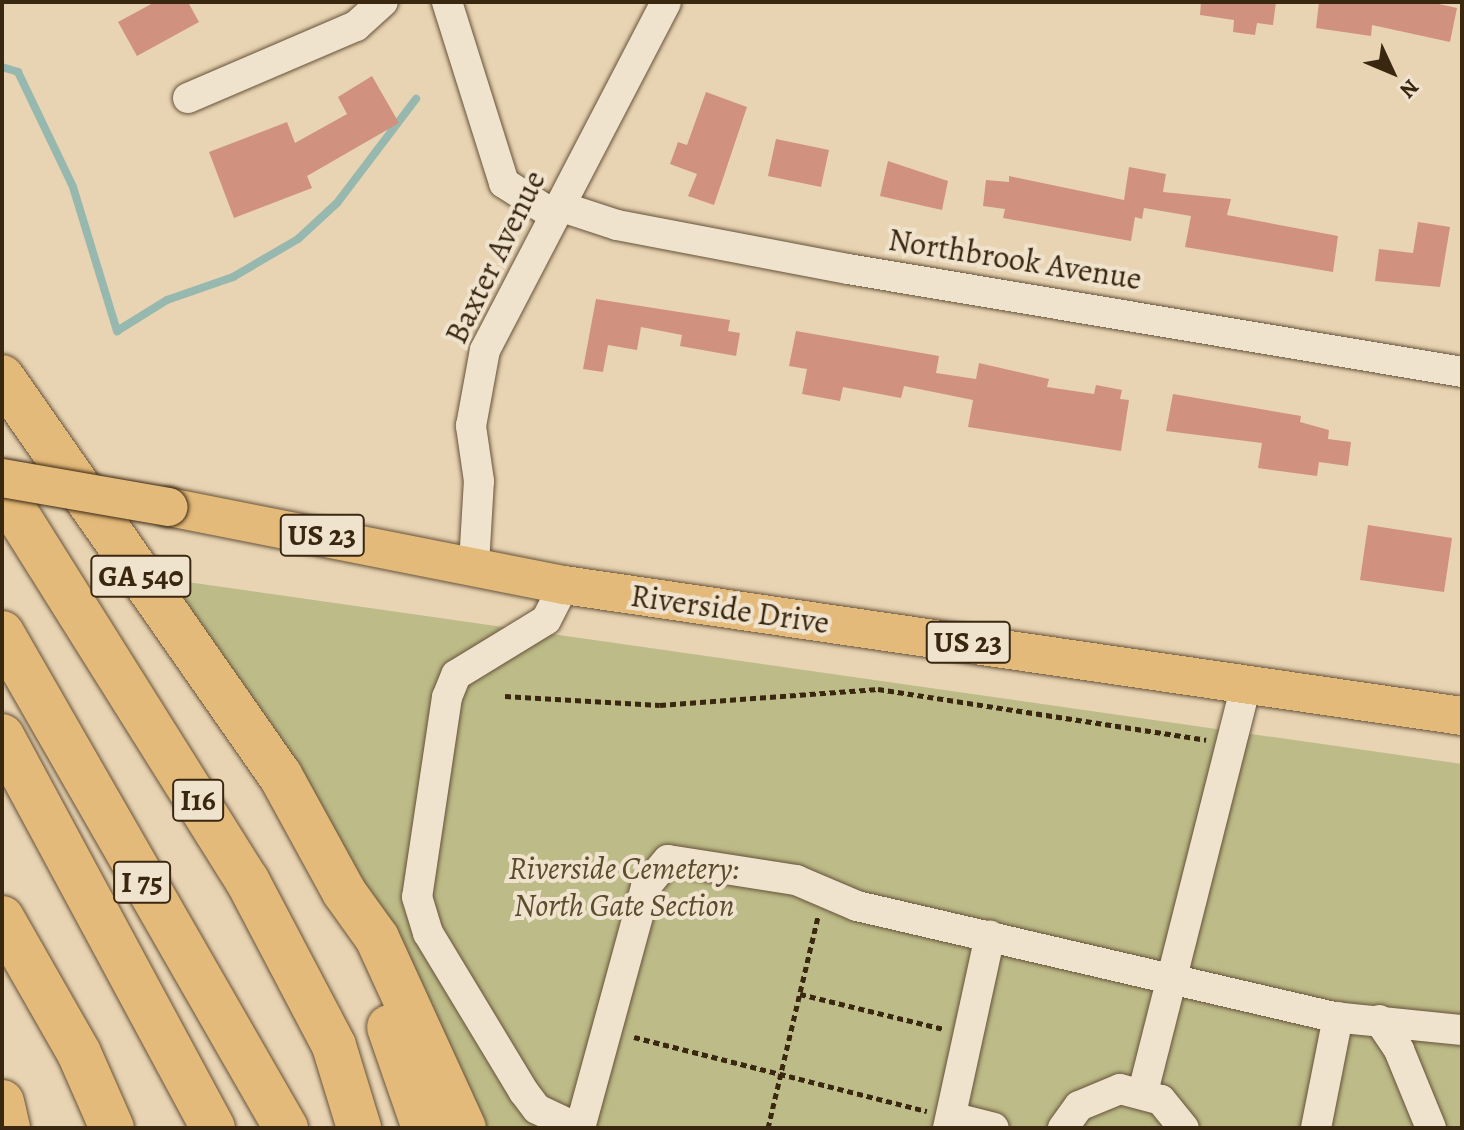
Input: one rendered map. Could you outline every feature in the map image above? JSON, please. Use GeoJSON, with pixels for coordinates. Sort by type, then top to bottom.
{"type":"FeatureCollection","features":[{"type":"Feature","properties":{"kind":"highway","name":"GA 540"},"geometry":{"type":"LineString","coordinates":[[2,377],[280,775],[344,892],[424,1128]]}},
{"type":"Feature","properties":{"kind":"highway","name":"I16"},"geometry":{"type":"LineString","coordinates":[[2,490],[247,880],[334,1046],[359,1128]]}},
{"type":"Feature","properties":{"kind":"highway","name":"I 75"},"geometry":{"type":"LineString","coordinates":[[2,633],[286,1128]]}},
{"type":"Feature","properties":{"kind":"highway","name":"I 75"},"geometry":{"type":"LineString","coordinates":[[2,736],[213,1128]]}},
{"type":"Feature","properties":{"kind":"highway"},"geometry":{"type":"LineString","coordinates":[[344,892],[377,938],[464,1128]]}},
{"type":"Feature","properties":{"kind":"highway"},"geometry":{"type":"LineString","coordinates":[[2,918],[79,1053],[112,1128]]}},
{"type":"Feature","properties":{"kind":"highway"},"geometry":{"type":"LineString","coordinates":[[2,1102],[8,1128]]}},
{"type":"Feature","properties":{"kind":"main road","name":"Riverside Drive"},"geometry":{"type":"LineString","coordinates":[[2,478],[474,564],[564,585],[1247,682],[1462,716]]}},
{"type":"Feature","properties":{"kind":"street"},"geometry":{"type":"LineString","coordinates":[[188,98],[356,26],[383,2]]}},
{"type":"Feature","properties":{"kind":"street","name":"Northbrook Avenue"},"geometry":{"type":"LineString","coordinates":[[447,2],[504,183],[557,210],[617,225],[833,266],[1462,372]]}},
{"type":"Feature","properties":{"kind":"street","name":"Baxter Avenue"},"geometry":{"type":"LineString","coordinates":[[474,564],[475,385],[485,350],[666,2]]}},
{"type":"Feature","properties":{"kind":"street"},"geometry":{"type":"LineString","coordinates":[[564,585],[546,620],[456,675],[447,697],[417,897],[428,933],[537,1109],[578,1128],[646,886],[668,860],[796,880],[824,892],[990,936],[1338,1017],[1462,1030]]}},
{"type":"Feature","properties":{"kind":"street"},"geometry":{"type":"LineString","coordinates":[[1143,1092],[1247,682]]}},
{"type":"Feature","properties":{"kind":"street"},"geometry":{"type":"LineString","coordinates":[[990,936],[950,1122],[994,1128]]}},
{"type":"Feature","properties":{"kind":"street"},"geometry":{"type":"LineString","coordinates":[[1316,1128],[1338,1017]]}},
{"type":"Feature","properties":{"kind":"street"},"geometry":{"type":"LineString","coordinates":[[1379,1020],[1399,1050],[1431,1128]]}},
{"type":"Feature","properties":{"kind":"street"},"geometry":{"type":"LineString","coordinates":[[1063,1128],[1079,1106],[1099,1094],[1143,1092],[1161,1100],[1184,1128]]}},
{"type":"Feature","properties":{"kind":"path"},"geometry":{"type":"LineString","coordinates":[[505,696],[660,705],[878,689],[1231,744]]}},
{"type":"Feature","properties":{"kind":"path"},"geometry":{"type":"LineString","coordinates":[[768,1128],[824,892]]}},
{"type":"Feature","properties":{"kind":"path"},"geometry":{"type":"LineString","coordinates":[[800,994],[969,1035]]}},
{"type":"Feature","properties":{"kind":"path"},"geometry":{"type":"LineString","coordinates":[[604,1030],[782,1073],[950,1122]]}},
{"type":"Feature","properties":{"kind":"green space","name":"Riverside Cemetery: North Gate Section"},"geometry":{"type":"Polygon","coordinates":[[[152,577],[1462,764],[1462,1128],[486,1128],[152,577]]]}},
{"type":"Feature","properties":{"kind":"building"},"geometry":{"type":"Polygon","coordinates":[[[155,2],[188,2],[199,22],[137,56],[118,22],[155,2]]]}},
{"type":"Feature","properties":{"kind":"building"},"geometry":{"type":"Polygon","coordinates":[[[1201,2],[1276,2],[1273,25],[1257,23],[1255,35],[1233,32],[1234,20],[1200,15],[1201,2]]]}},
{"type":"Feature","properties":{"kind":"building"},"geometry":{"type":"Polygon","coordinates":[[[1319,2],[1430,2],[1457,8],[1450,42],[1372,25],[1371,36],[1316,28],[1319,2]]]}},
{"type":"Feature","properties":{"kind":"building"},"geometry":{"type":"Polygon","coordinates":[[[372,76],[399,123],[307,176],[312,188],[234,218],[209,152],[287,122],[295,143],[347,114],[338,97],[372,76]]]}},
{"type":"Feature","properties":{"kind":"building"},"geometry":{"type":"Polygon","coordinates":[[[706,92],[747,107],[714,205],[688,196],[697,174],[670,164],[678,142],[687,145],[706,92]]]}},
{"type":"Feature","properties":{"kind":"building"},"geometry":{"type":"Polygon","coordinates":[[[776,139],[829,150],[821,187],[768,176],[776,139]]]}},
{"type":"Feature","properties":{"kind":"building"},"geometry":{"type":"Polygon","coordinates":[[[888,161],[948,181],[942,210],[880,196],[888,161]]]}},
{"type":"Feature","properties":{"kind":"building"},"geometry":{"type":"Polygon","coordinates":[[[1129,167],[1166,174],[1163,192],[1231,199],[1227,215],[1338,236],[1333,272],[1185,247],[1191,216],[1144,208],[1142,219],[1135,217],[1131,241],[1003,218],[1005,209],[983,206],[986,180],[1009,182],[1009,176],[1124,200],[1129,167]]]}},
{"type":"Feature","properties":{"kind":"building"},"geometry":{"type":"Polygon","coordinates":[[[1418,222],[1450,227],[1440,287],[1375,281],[1379,249],[1413,253],[1418,222]]]}},
{"type":"Feature","properties":{"kind":"building"},"geometry":{"type":"Polygon","coordinates":[[[596,299],[730,320],[728,331],[740,333],[736,356],[680,346],[682,335],[641,327],[637,350],[608,345],[603,372],[583,369],[596,299]]]}},
{"type":"Feature","properties":{"kind":"building"},"geometry":{"type":"Polygon","coordinates":[[[796,331],[939,356],[936,373],[976,379],[979,363],[1049,379],[1047,387],[1094,394],[1096,385],[1122,390],[1120,399],[1129,400],[1121,451],[968,427],[973,400],[904,386],[901,398],[843,387],[840,401],[802,394],[807,369],[789,366],[796,331]]]}},
{"type":"Feature","properties":{"kind":"building"},"geometry":{"type":"Polygon","coordinates":[[[1173,394],[1301,416],[1300,422],[1329,430],[1328,439],[1351,442],[1348,466],[1319,462],[1317,476],[1258,468],[1262,443],[1166,431],[1173,394]]]}},
{"type":"Feature","properties":{"kind":"building"},"geometry":{"type":"Polygon","coordinates":[[[1368,525],[1452,538],[1444,592],[1360,580],[1368,525]]]}},
{"type":"Feature","properties":{"kind":"waterway"},"geometry":{"type":"LineString","coordinates":[[2,67],[18,72],[73,187],[117,331],[167,300],[233,277],[298,239],[337,203],[416,99]]}}]}
